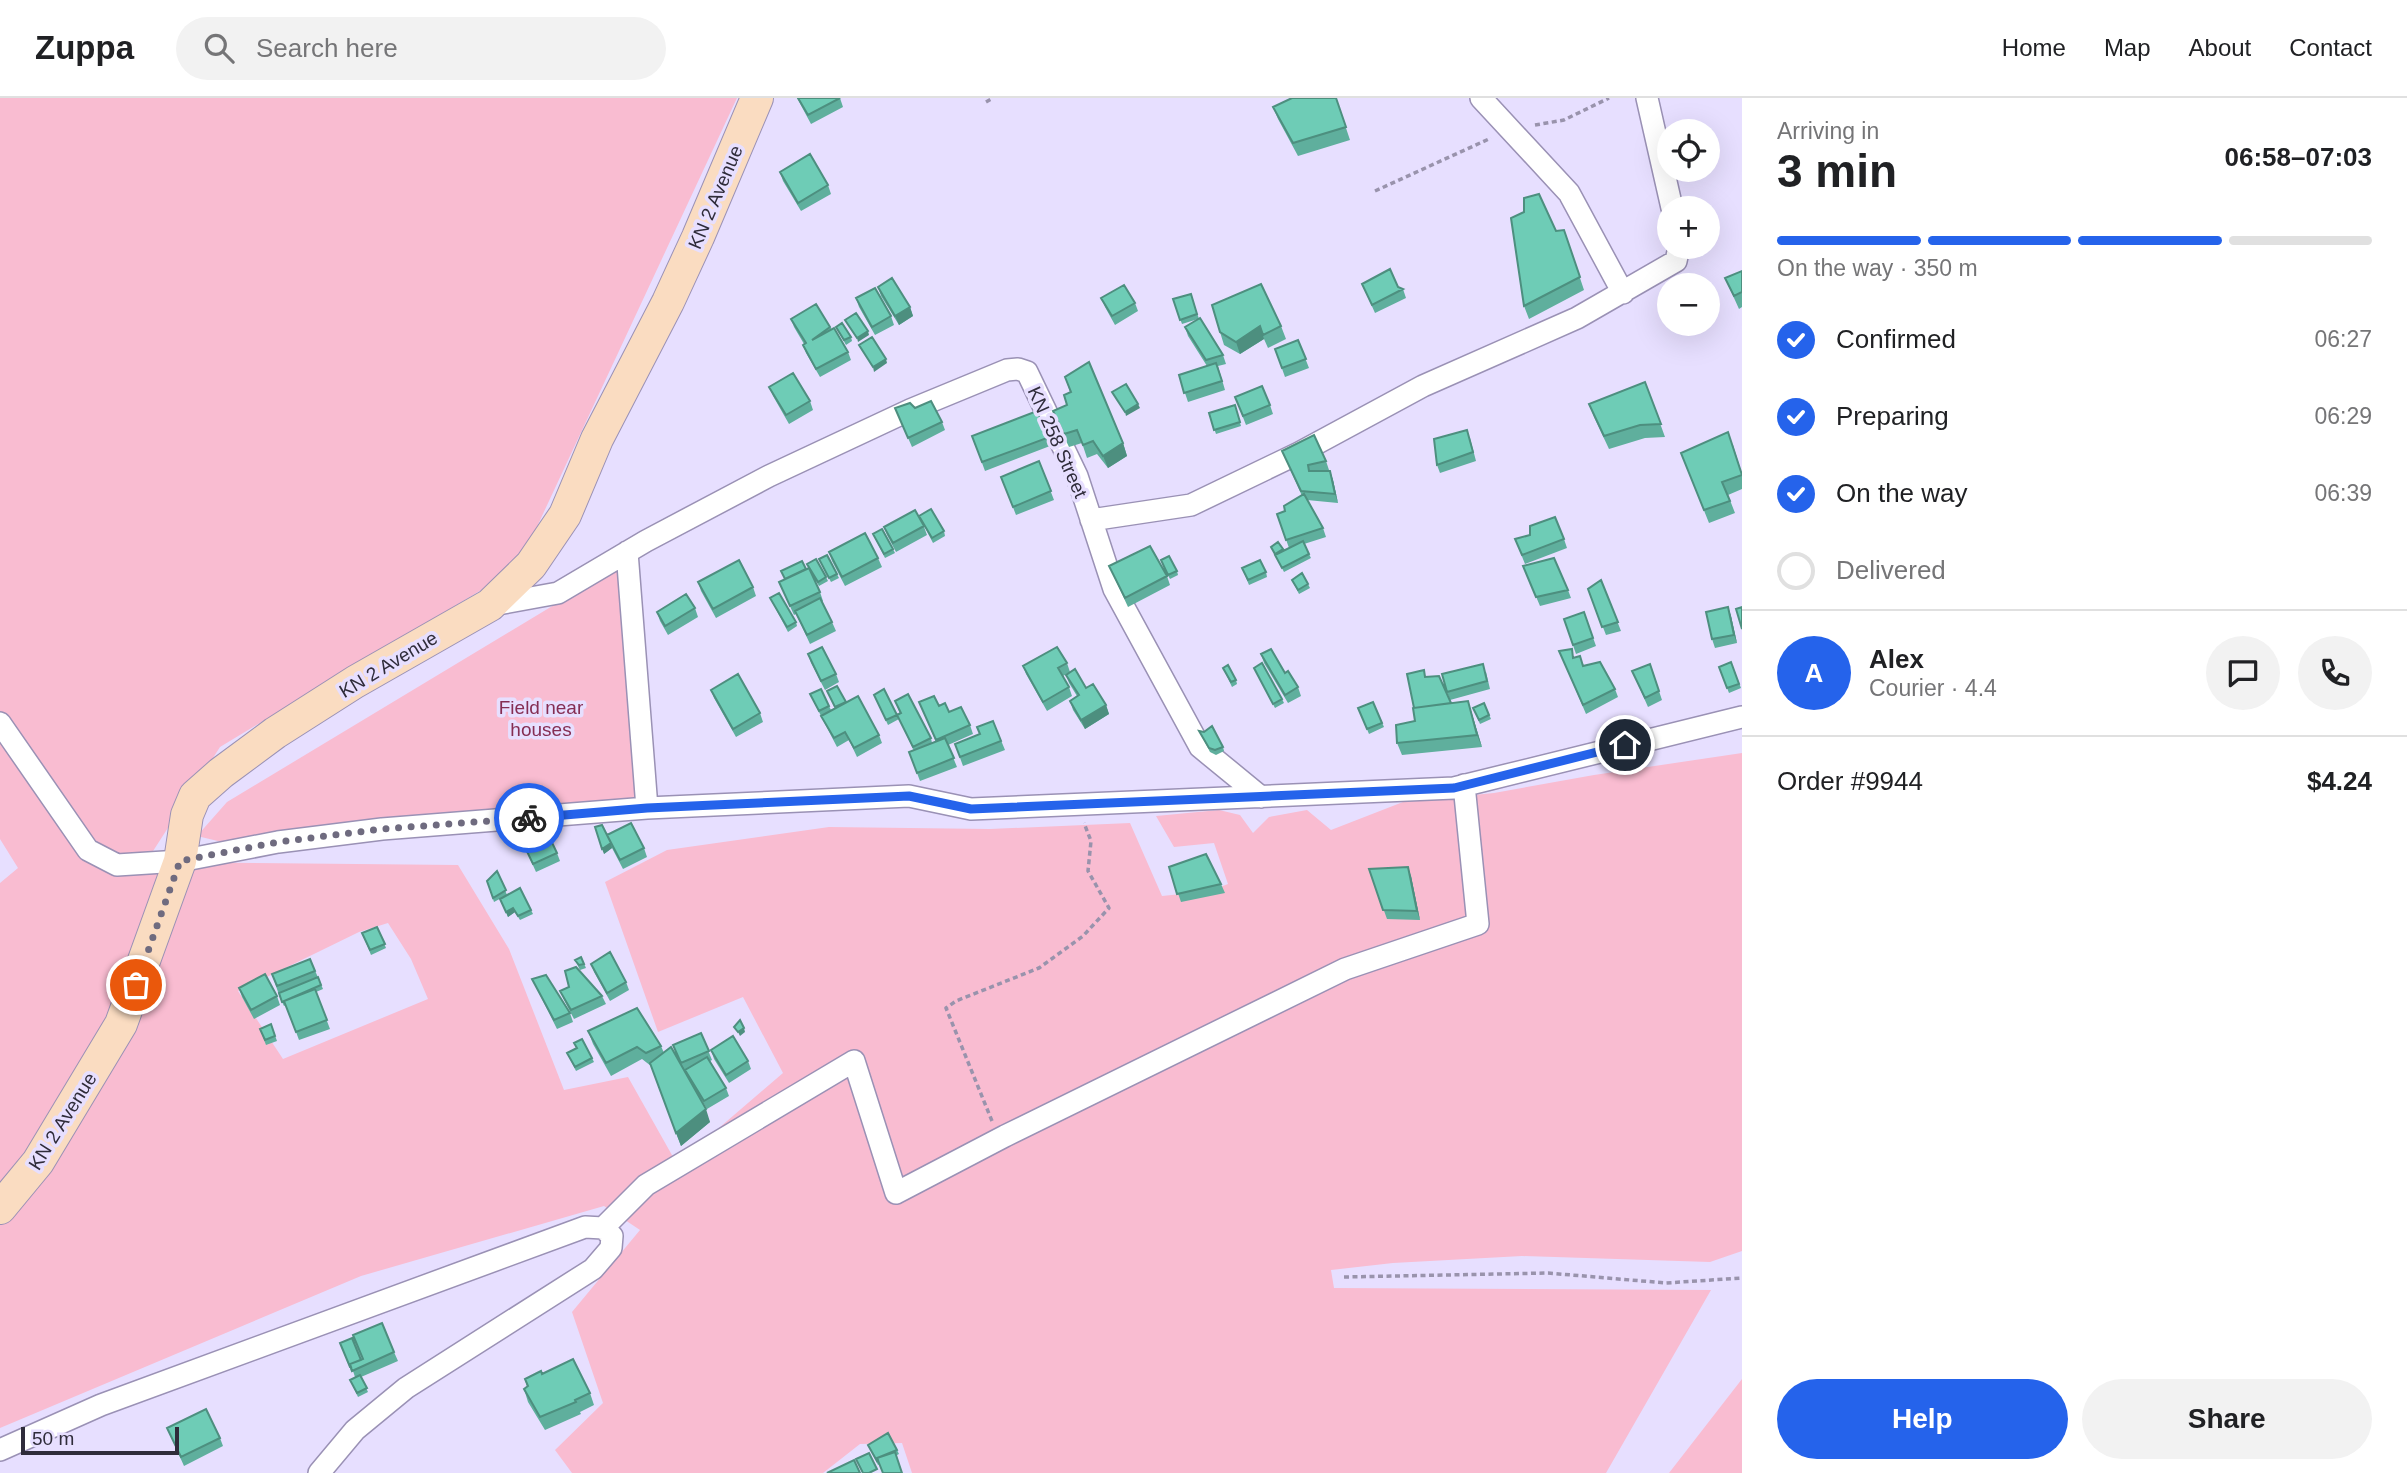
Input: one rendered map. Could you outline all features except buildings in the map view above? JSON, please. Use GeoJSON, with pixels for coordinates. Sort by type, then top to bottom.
{"type":"FeatureCollection","features":[{"type":"Feature","properties":{"kind":"main road","name":"KN 2 Avenue"},"geometry":{"type":"LineString","coordinates":[[0,1208],[38,1162],[121,1024],[180,861],[187,815],[195,796],[275,733],[355,682],[490,605],[531,565],[565,515],[597,439],[668,302],[698,237],[757,98]]}},
{"type":"Feature","properties":{"kind":"street"},"geometry":{"type":"LineString","coordinates":[[1481,98],[1569,193],[1623,293]]}},
{"type":"Feature","properties":{"kind":"street"},"geometry":{"type":"LineString","coordinates":[[1647,98],[1669,196]]}},
{"type":"Feature","properties":{"kind":"street"},"geometry":{"type":"LineString","coordinates":[[1091,520],[1191,505],[1299,453],[1423,386],[1577,318],[1676,259]]}},
{"type":"Feature","properties":{"kind":"street","name":"KN 258 Street"},"geometry":{"type":"LineString","coordinates":[[490,605],[558,593],[627,552],[769,476],[910,410],[1007,370],[1018,369],[1027,372],[1077,476],[1114,589],[1200,747],[1261,797]]}},
{"type":"Feature","properties":{"kind":"street"},"geometry":{"type":"LineString","coordinates":[[627,552],[647,808]]}},
{"type":"Feature","properties":{"kind":"street"},"geometry":{"type":"LineString","coordinates":[[0,723],[88,850],[117,865],[180,861],[278,842],[382,829],[647,808],[909,796],[971,809],[1454,788],[1742,718]]}},
{"type":"Feature","properties":{"kind":"street"},"geometry":{"type":"LineString","coordinates":[[603,1228],[646,1185],[855,1061],[896,1193],[1345,969],[1478,924],[1464,785]]}},
{"type":"Feature","properties":{"kind":"street"},"geometry":{"type":"LineString","coordinates":[[0,1450],[102,1405],[585,1227],[603,1228],[612,1236],[611,1248],[593,1269],[406,1388],[355,1430],[319,1473]]}},
{"type":"Feature","properties":{"kind":"path"},"geometry":{"type":"LineString","coordinates":[[986,102],[993,98]]}},
{"type":"Feature","properties":{"kind":"path"},"geometry":{"type":"LineString","coordinates":[[1000,1139],[946,1008],[956,1001],[1039,968],[1083,936],[1109,908],[1088,871],[1091,841],[1076,805]]}},
{"type":"Feature","properties":{"kind":"path"},"geometry":{"type":"LineString","coordinates":[[1343,1277],[1548,1273],[1666,1283],[1742,1278]]}},
{"type":"Feature","properties":{"kind":"green space"},"geometry":{"type":"Polygon","coordinates":[[[0,98],[737,98],[528,546],[488,586],[220,747],[146,862],[458,865],[509,949],[564,1090],[628,1077],[677,1164],[783,1073],[743,997],[658,1032],[605,882],[667,850],[829,827],[990,829],[1130,823],[1162,896],[1210,891],[1228,884],[1214,843],[1174,847],[1156,816],[1219,810],[1240,815],[1253,833],[1269,817],[1307,810],[1331,830],[1403,802],[1494,793],[1742,753],[1742,1251],[1710,1262],[1522,1256],[1393,1263],[1331,1270],[1334,1288],[1711,1290],[1606,1473],[912,1473],[902,1443],[860,1444],[823,1473],[572,1473],[555,1450],[603,1403],[572,1312],[640,1230],[604,1206],[361,1276],[0,1428],[0,883],[18,868],[0,839],[0,98]],[[388,923],[359,932],[238,991],[283,1059],[428,999],[411,959],[388,923]]]}},
{"type":"Feature","properties":{"kind":"green space","name":"Field near houses"},"geometry":{"type":"Polygon","coordinates":[[[617,567],[641,799],[222,842],[197,836],[227,802],[617,567]]]}},
{"type":"Feature","properties":{"kind":"green space"},"geometry":{"type":"Polygon","coordinates":[[[1742,1379],[1742,1473],[1669,1473],[1742,1379]]]}},
{"type":"Feature","properties":{"kind":"way so far"},"geometry":{"type":"LineString","coordinates":[[136,985],[180,861],[278,842],[382,829],[529,818]]}},
{"type":"Feature","properties":{"kind":"route"},"geometry":{"type":"LineString","coordinates":[[529,818],[647,808],[909,796],[971,809],[1454,788],[1625,745]]}}]}
